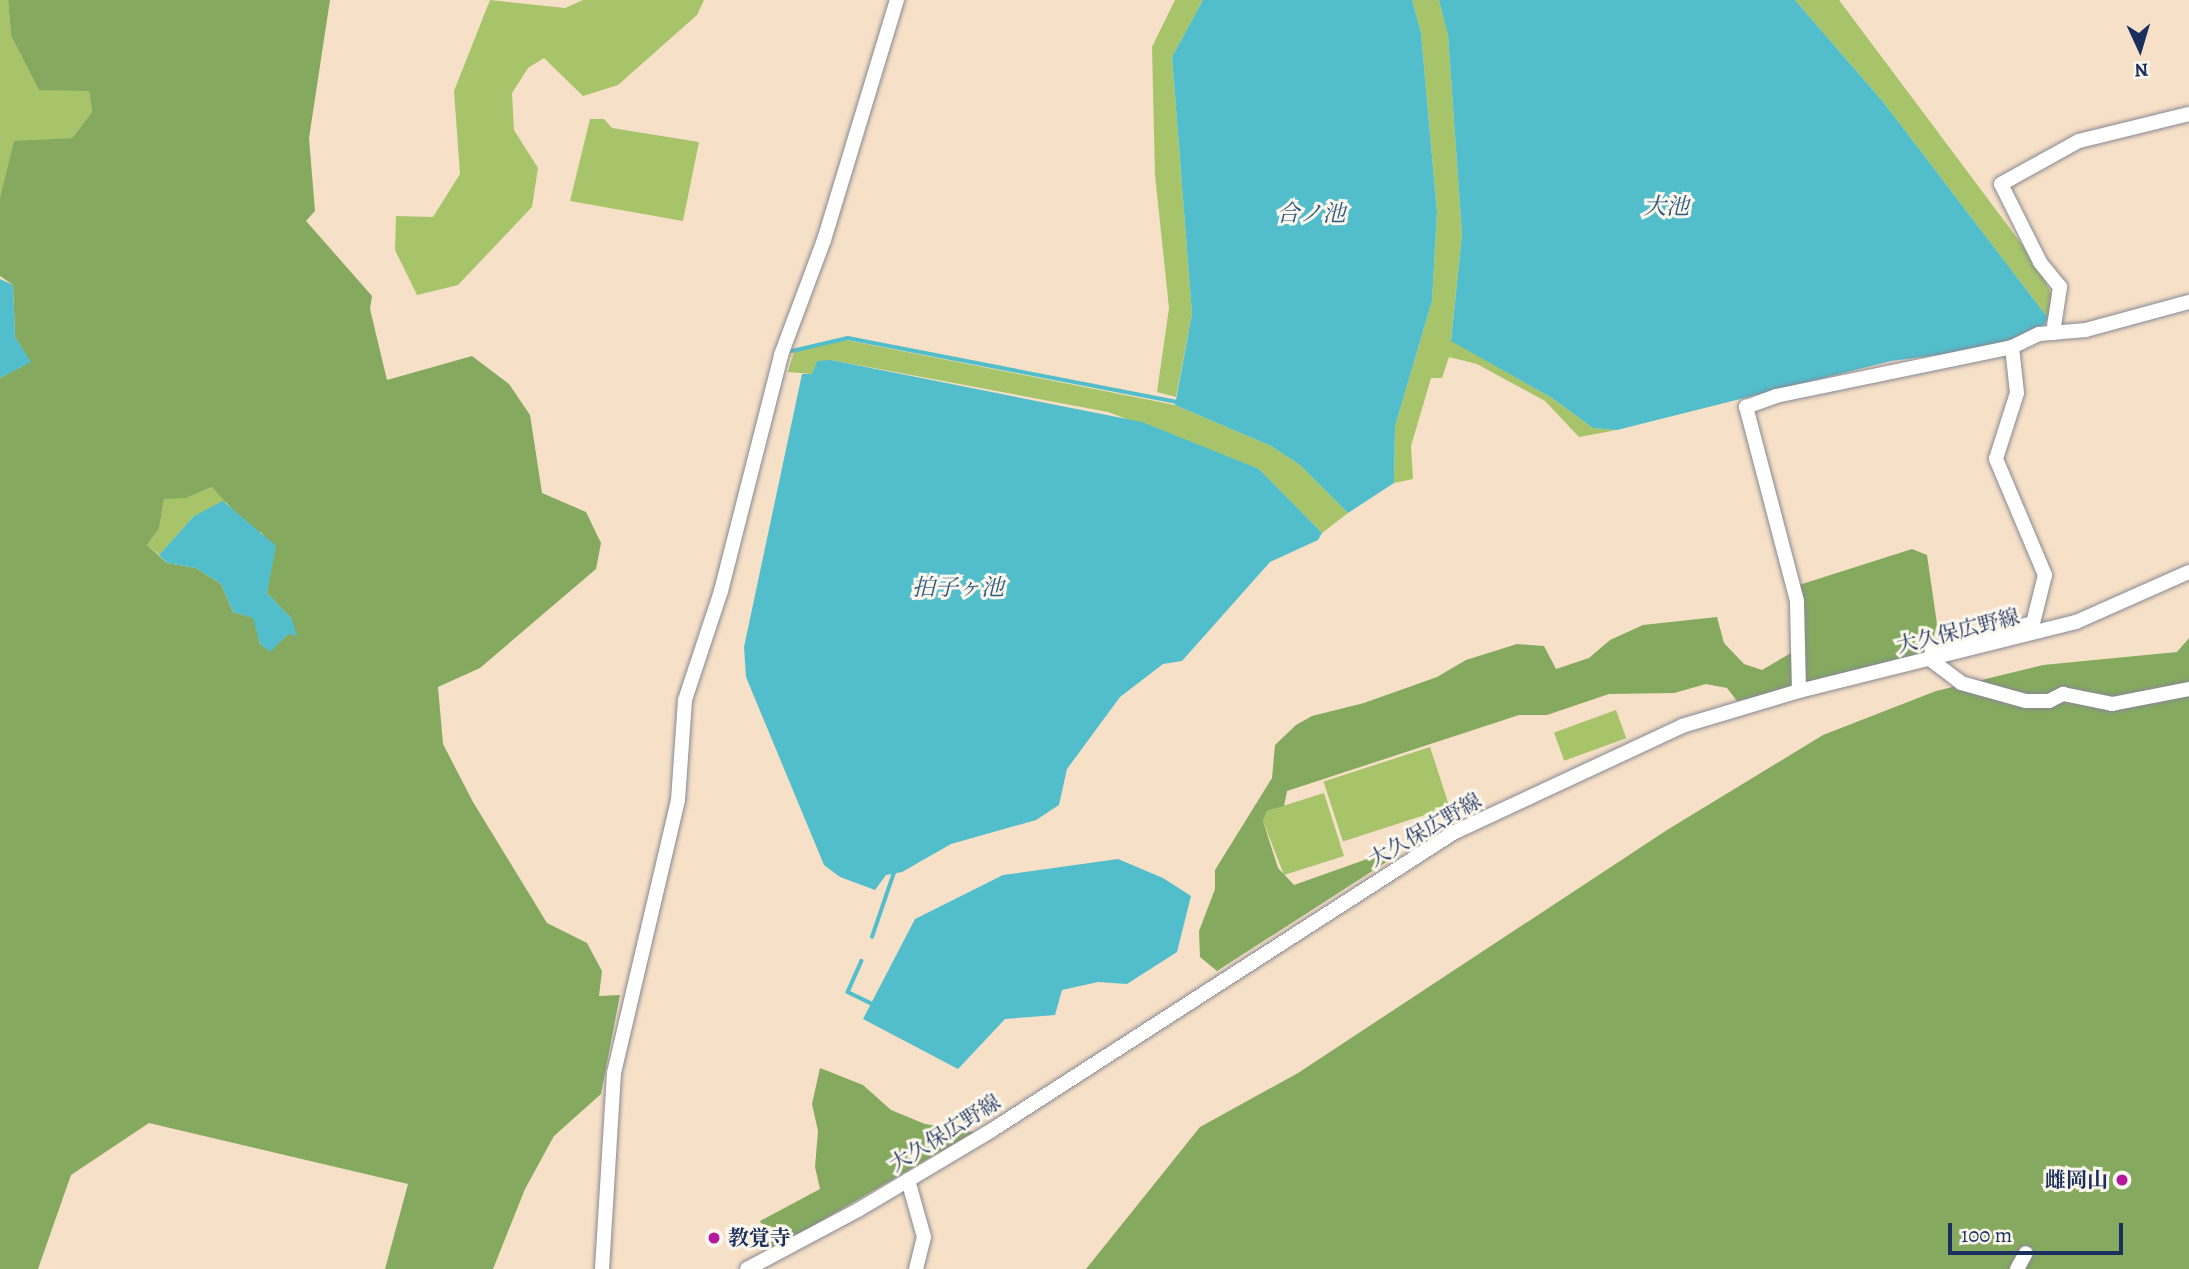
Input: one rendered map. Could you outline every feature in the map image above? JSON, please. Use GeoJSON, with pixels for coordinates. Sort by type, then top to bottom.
{"type":"FeatureCollection","features":[{"type":"Feature","properties":{"kind":"street"},"geometry":{"type":"LineString","coordinates":[[602,1269],[614,1073],[678,800],[685,700],[721,591],[781,355],[833,215],[897,0]]}},
{"type":"Feature","properties":{"kind":"street"},"geometry":{"type":"LineString","coordinates":[[2053,333],[2060,287],[2040,261],[2001,184],[2079,141],[2189,114]]}},
{"type":"Feature","properties":{"kind":"street"},"geometry":{"type":"LineString","coordinates":[[1799,691],[1797,601],[1746,407],[1814,387],[2012,347],[2039,334],[2086,330],[2189,302]]}},
{"type":"Feature","properties":{"kind":"street"},"geometry":{"type":"LineString","coordinates":[[2012,347],[2017,393],[1996,459],[2045,575],[2033,623],[1932,648],[1931,660],[1961,682],[2026,701],[2049,701],[2063,694],[2112,704],[2189,689]]}},
{"type":"Feature","properties":{"kind":"street","name":"大久保広野線"},"geometry":{"type":"LineString","coordinates":[[747,1269],[908,1180],[1454,833],[1682,726],[1799,691],[2076,622],[2189,572]]}},
{"type":"Feature","properties":{"kind":"street"},"geometry":{"type":"LineString","coordinates":[[908,1180],[925,1237],[916,1269]]}},
{"type":"Feature","properties":{"kind":"street"},"geometry":{"type":"LineString","coordinates":[[2017,1269],[2026,1253]]}},
{"type":"Feature","properties":{"kind":"green space"},"geometry":{"type":"Polygon","coordinates":[[[0,0],[8,0],[11,35],[89,91],[92,112],[72,138],[14,142],[0,197],[0,0]]]}},
{"type":"Feature","properties":{"kind":"green space"},"geometry":{"type":"Polygon","coordinates":[[[8,0],[330,0],[309,138],[315,211],[306,221],[372,296],[370,309],[387,380],[472,356],[509,384],[530,415],[542,493],[586,512],[601,543],[596,569],[480,668],[438,687],[443,744],[473,802],[547,923],[587,943],[602,971],[599,996],[620,995],[601,1094],[554,1136],[525,1189],[493,1269],[385,1269],[408,1184],[149,1123],[71,1175],[38,1269],[0,1269],[0,378],[30,362],[15,337],[13,285],[0,276],[0,197],[14,141],[72,138],[92,112],[89,91],[39,90],[11,35],[8,0]],[[212,487],[186,498],[164,499],[159,529],[147,545],[167,563],[196,568],[221,584],[233,612],[254,618],[260,644],[270,651],[288,634],[292,619],[267,593],[271,561],[262,533],[249,528],[212,487]]]}},
{"type":"Feature","properties":{"kind":"green space"},"geometry":{"type":"Polygon","coordinates":[[[490,0],[565,8],[583,0],[704,0],[697,15],[618,85],[583,96],[544,58],[528,68],[512,93],[514,130],[538,168],[532,207],[458,285],[417,295],[395,250],[396,216],[433,217],[460,174],[454,91],[490,0]]]}},
{"type":"Feature","properties":{"kind":"green space"},"geometry":{"type":"Polygon","coordinates":[[[1175,0],[1203,0],[1172,57],[1192,314],[1176,397],[1157,392],[1169,308],[1155,175],[1152,47],[1175,0]]]}},
{"type":"Feature","properties":{"kind":"green space"},"geometry":{"type":"Polygon","coordinates":[[[1412,0],[1439,0],[1448,35],[1462,234],[1451,340],[1552,398],[1593,428],[1617,430],[1579,437],[1545,401],[1477,364],[1449,357],[1442,378],[1431,378],[1411,446],[1413,479],[1394,483],[1395,426],[1432,301],[1437,212],[1421,33],[1412,0]]]}},
{"type":"Feature","properties":{"kind":"green space"},"geometry":{"type":"Polygon","coordinates":[[[1795,0],[1839,0],[2038,266],[2055,302],[2048,318],[1884,103],[1795,0]]]}},
{"type":"Feature","properties":{"kind":"green space"},"geometry":{"type":"Polygon","coordinates":[[[590,119],[604,119],[612,128],[699,142],[683,221],[570,201],[590,119]]]}},
{"type":"Feature","properties":{"kind":"green space"},"geometry":{"type":"Polygon","coordinates":[[[846,340],[1175,405],[1271,446],[1300,465],[1348,513],[1322,533],[1259,469],[1108,412],[831,360],[812,374],[788,372],[794,352],[846,340]]]}},
{"type":"Feature","properties":{"kind":"green space"},"geometry":{"type":"Polygon","coordinates":[[[212,487],[228,502],[194,516],[159,555],[147,545],[159,529],[164,498],[186,498],[212,487]]]}},
{"type":"Feature","properties":{"kind":"green space"},"geometry":{"type":"Polygon","coordinates":[[[1912,549],[1927,555],[1937,624],[1929,653],[1806,683],[1799,585],[1912,549]]]}},
{"type":"Feature","properties":{"kind":"green space"},"geometry":{"type":"Polygon","coordinates":[[[1717,617],[1724,643],[1744,664],[1762,670],[1791,653],[1793,687],[1737,701],[1727,688],[1706,684],[1674,693],[1609,694],[1547,715],[1519,715],[1287,791],[1284,806],[1267,811],[1263,821],[1278,868],[1294,885],[1384,853],[1391,859],[1217,971],[1200,957],[1199,931],[1215,889],[1215,870],[1272,778],[1275,745],[1296,725],[1312,716],[1364,703],[1437,677],[1466,660],[1517,644],[1544,646],[1556,669],[1589,658],[1610,640],[1643,625],[1717,617]]]}},
{"type":"Feature","properties":{"kind":"green space"},"geometry":{"type":"Polygon","coordinates":[[[2189,638],[2189,1269],[1086,1269],[1200,1127],[1298,1073],[1667,830],[1823,735],[1936,691],[2043,665],[2177,652],[2189,638]]]}},
{"type":"Feature","properties":{"kind":"green space"},"geometry":{"type":"Polygon","coordinates":[[[1616,710],[1626,738],[1564,761],[1554,733],[1616,710]]]}},
{"type":"Feature","properties":{"kind":"green space"},"geometry":{"type":"Polygon","coordinates":[[[1430,747],[1449,807],[1343,842],[1323,782],[1430,747]]]}},
{"type":"Feature","properties":{"kind":"green space"},"geometry":{"type":"Polygon","coordinates":[[[1324,793],[1344,856],[1284,875],[1263,821],[1267,811],[1324,793]]]}},
{"type":"Feature","properties":{"kind":"green space"},"geometry":{"type":"Polygon","coordinates":[[[820,1068],[863,1085],[891,1110],[925,1124],[974,1132],[773,1249],[760,1221],[820,1189],[815,1167],[818,1131],[812,1104],[820,1068]]]}},
{"type":"Feature","properties":{"kind":"water","name":"合ノ池"},"geometry":{"type":"Polygon","coordinates":[[[1203,0],[1412,0],[1421,33],[1437,212],[1432,301],[1395,426],[1394,483],[1348,513],[1300,465],[1271,446],[1175,405],[1192,314],[1172,57],[1203,0]]]}},
{"type":"Feature","properties":{"kind":"water","name":"大池"},"geometry":{"type":"Polygon","coordinates":[[[1439,0],[1795,0],[1884,103],[2048,318],[2044,325],[1992,348],[1891,361],[1617,430],[1593,428],[1552,398],[1451,341],[1462,234],[1448,35],[1439,0]]]}},
{"type":"Feature","properties":{"kind":"water"},"geometry":{"type":"Polygon","coordinates":[[[0,279],[13,285],[15,337],[31,362],[0,378],[0,279]]]}},
{"type":"Feature","properties":{"kind":"water","name":"拍子ヶ池"},"geometry":{"type":"Polygon","coordinates":[[[831,360],[1142,422],[1259,469],[1322,533],[1318,540],[1270,562],[1182,661],[1163,664],[1120,697],[1067,769],[1059,805],[1036,820],[951,844],[902,872],[886,875],[875,890],[840,877],[824,865],[746,677],[744,647],[802,374],[812,374],[817,361],[831,360]]]}},
{"type":"Feature","properties":{"kind":"water"},"geometry":{"type":"Polygon","coordinates":[[[223,501],[276,546],[267,593],[292,619],[297,636],[288,634],[270,652],[260,644],[253,618],[233,612],[221,584],[196,568],[167,563],[159,555],[194,516],[223,501]]]}},
{"type":"Feature","properties":{"kind":"water"},"geometry":{"type":"Polygon","coordinates":[[[1118,859],[1163,878],[1191,896],[1177,952],[1127,984],[1098,982],[1062,990],[1055,1015],[1005,1019],[958,1069],[863,1019],[915,919],[1003,875],[1118,859]]]}},
{"type":"Feature","properties":{"kind":"waterway"},"geometry":{"type":"LineString","coordinates":[[792,351],[848,338],[1177,402]]}},
{"type":"Feature","properties":{"kind":"waterway"},"geometry":{"type":"LineString","coordinates":[[872,937],[895,870]]}},
{"type":"Feature","properties":{"kind":"waterway"},"geometry":{"type":"LineString","coordinates":[[862,961],[848,992],[875,1005]]}},
{"type":"Feature","properties":{"kind":"place","name":"雌岡山"},"geometry":{"type":"Point","coordinates":[2122,1180]}},
{"type":"Feature","properties":{"kind":"place","name":"教覚寺"},"geometry":{"type":"Point","coordinates":[714,1238]}}]}
